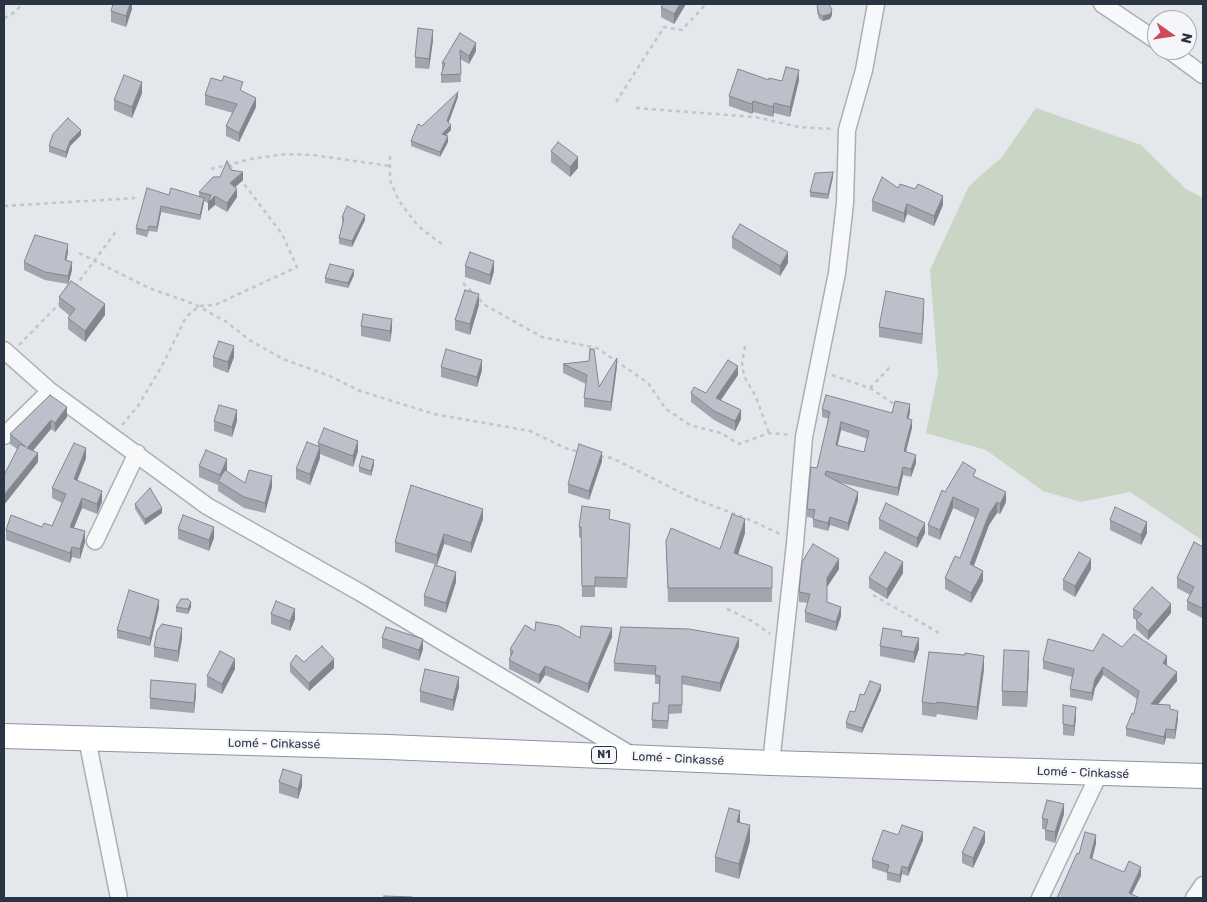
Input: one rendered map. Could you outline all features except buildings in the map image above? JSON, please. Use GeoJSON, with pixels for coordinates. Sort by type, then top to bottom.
{"type":"FeatureCollection","features":[{"type":"Feature","properties":{"kind":"highway","name":"Lomé - Cinkassé"},"geometry":{"type":"LineString","coordinates":[[4,736],[388,746],[771,763],[1203,776]]}},
{"type":"Feature","properties":{"kind":"street"},"geometry":{"type":"LineString","coordinates":[[771,763],[795,544],[804,436],[838,273],[845,203],[847,130],[864,70],[876,4]]}},
{"type":"Feature","properties":{"kind":"street"},"geometry":{"type":"LineString","coordinates":[[1102,4],[1147,34]]}},
{"type":"Feature","properties":{"kind":"street"},"geometry":{"type":"LineString","coordinates":[[1183,60],[1203,75]]}},
{"type":"Feature","properties":{"kind":"street"},"geometry":{"type":"LineString","coordinates":[[7,353],[50,391],[137,452],[207,506],[361,593],[635,757]]}},
{"type":"Feature","properties":{"kind":"street"},"geometry":{"type":"LineString","coordinates":[[4,436],[50,391]]}},
{"type":"Feature","properties":{"kind":"street"},"geometry":{"type":"LineString","coordinates":[[95,541],[137,452]]}},
{"type":"Feature","properties":{"kind":"street"},"geometry":{"type":"LineString","coordinates":[[87,739],[119,898]]}},
{"type":"Feature","properties":{"kind":"street"},"geometry":{"type":"LineString","coordinates":[[1040,898],[1099,774]]}},
{"type":"Feature","properties":{"kind":"street"},"geometry":{"type":"LineString","coordinates":[[1194,898],[1203,885]]}},
{"type":"Feature","properties":{"kind":"path"},"geometry":{"type":"LineString","coordinates":[[4,18],[11,15],[23,4]]}},
{"type":"Feature","properties":{"kind":"path"},"geometry":{"type":"LineString","coordinates":[[616,102],[664,27],[682,30],[706,4]]}},
{"type":"Feature","properties":{"kind":"path"},"geometry":{"type":"LineString","coordinates":[[636,108],[755,117],[799,127],[847,130]]}},
{"type":"Feature","properties":{"kind":"path"},"geometry":{"type":"LineString","coordinates":[[211,168],[251,159],[286,154],[313,155],[390,166]]}},
{"type":"Feature","properties":{"kind":"path"},"geometry":{"type":"LineString","coordinates":[[390,156],[390,180],[399,201],[418,226],[443,245]]}},
{"type":"Feature","properties":{"kind":"path"},"geometry":{"type":"LineString","coordinates":[[113,436],[138,406],[163,364],[186,317],[199,306],[214,305],[298,267],[282,234],[230,165]]}},
{"type":"Feature","properties":{"kind":"path"},"geometry":{"type":"LineString","coordinates":[[4,206],[136,198]]}},
{"type":"Feature","properties":{"kind":"path"},"geometry":{"type":"LineString","coordinates":[[75,288],[117,230]]}},
{"type":"Feature","properties":{"kind":"path"},"geometry":{"type":"LineString","coordinates":[[79,253],[149,288],[199,306],[225,321],[250,341],[283,359],[330,376],[360,391],[434,414],[530,431],[565,448],[584,452]]}},
{"type":"Feature","properties":{"kind":"path"},"geometry":{"type":"LineString","coordinates":[[463,283],[485,305],[542,337],[597,348],[648,383],[666,409],[690,425],[721,433],[739,444],[770,433],[804,436]]}},
{"type":"Feature","properties":{"kind":"path"},"geometry":{"type":"LineString","coordinates":[[7,353],[22,341],[62,301]]}},
{"type":"Feature","properties":{"kind":"path"},"geometry":{"type":"LineString","coordinates":[[745,346],[742,362],[744,376],[756,397],[770,433]]}},
{"type":"Feature","properties":{"kind":"path"},"geometry":{"type":"LineString","coordinates":[[870,388],[890,367]]}},
{"type":"Feature","properties":{"kind":"path"},"geometry":{"type":"LineString","coordinates":[[817,369],[870,388],[894,404]]}},
{"type":"Feature","properties":{"kind":"path"},"geometry":{"type":"LineString","coordinates":[[593,454],[612,458],[692,498],[756,522],[795,544]]}},
{"type":"Feature","properties":{"kind":"path"},"geometry":{"type":"LineString","coordinates":[[872,595],[939,633]]}},
{"type":"Feature","properties":{"kind":"path"},"geometry":{"type":"LineString","coordinates":[[727,608],[752,621],[783,644]]}},
{"type":"Feature","properties":{"kind":"green space"},"geometry":{"type":"Polygon","coordinates":[[[1036,108],[1141,145],[1186,189],[1203,198],[1203,541],[1130,492],[1081,502],[1043,491],[986,450],[926,433],[938,373],[930,270],[969,186],[1002,157],[1036,108]]]}}]}
